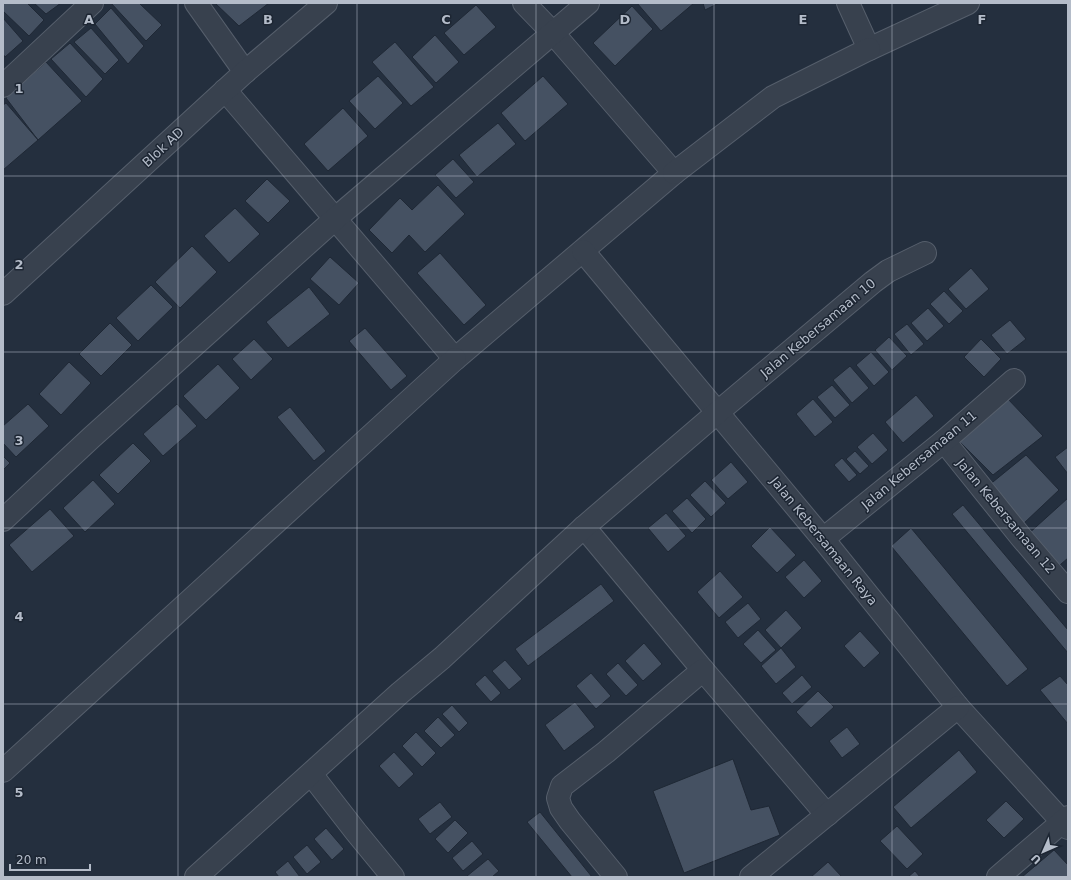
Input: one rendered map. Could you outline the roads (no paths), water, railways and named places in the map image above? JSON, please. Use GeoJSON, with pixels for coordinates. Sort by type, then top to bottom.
{"type":"FeatureCollection","features":[{"type":"Feature","properties":{"kind":"street"},"geometry":{"type":"LineString","coordinates":[[3,86],[92,3]]}},
{"type":"Feature","properties":{"kind":"street"},"geometry":{"type":"LineString","coordinates":[[196,3],[245,72]]}},
{"type":"Feature","properties":{"kind":"street","name":"Blok AD"},"geometry":{"type":"LineString","coordinates":[[3,294],[225,90],[326,3]]}},
{"type":"Feature","properties":{"kind":"street"},"geometry":{"type":"LineString","coordinates":[[524,3],[553,33],[674,173]]}},
{"type":"Feature","properties":{"kind":"street"},"geometry":{"type":"LineString","coordinates":[[3,520],[92,437],[336,218],[588,3]]}},
{"type":"Feature","properties":{"kind":"street"},"geometry":{"type":"LineString","coordinates":[[848,3],[869,49]]}},
{"type":"Feature","properties":{"kind":"street"},"geometry":{"type":"LineString","coordinates":[[6,764],[455,359],[674,173],[773,97],[869,49],[968,3]]}},
{"type":"Feature","properties":{"kind":"street"},"geometry":{"type":"LineString","coordinates":[[225,90],[455,359]]}},
{"type":"Feature","properties":{"kind":"street","name":"Jalan Kebersamaan Raya"},"geometry":{"type":"LineString","coordinates":[[583,251],[823,539],[958,707],[1066,822]]}},
{"type":"Feature","properties":{"kind":"street","name":"Jalan Kebersamaan 10"},"geometry":{"type":"LineString","coordinates":[[196,877],[400,693],[442,658],[584,527],[718,412],[872,282],[925,253]]}},
{"type":"Feature","properties":{"kind":"street","name":"Jalan Kebersamaan 11"},"geometry":{"type":"LineString","coordinates":[[823,539],[944,441],[1014,380]]}},
{"type":"Feature","properties":{"kind":"street","name":"Jalan Kebersamaan 12"},"geometry":{"type":"LineString","coordinates":[[944,441],[1021,537],[1068,592]]}},
{"type":"Feature","properties":{"kind":"street"},"geometry":{"type":"LineString","coordinates":[[584,527],[703,670],[827,815]]}},
{"type":"Feature","properties":{"kind":"street"},"geometry":{"type":"LineString","coordinates":[[616,877],[561,808],[558,798],[562,786],[606,752],[703,670]]}},
{"type":"Feature","properties":{"kind":"street"},"geometry":{"type":"LineString","coordinates":[[751,877],[958,707]]}},
{"type":"Feature","properties":{"kind":"street"},"geometry":{"type":"LineString","coordinates":[[311,774],[356,832],[394,877]]}},
{"type":"Feature","properties":{"kind":"street"},"geometry":{"type":"LineString","coordinates":[[998,877],[1066,822]]}}]}
